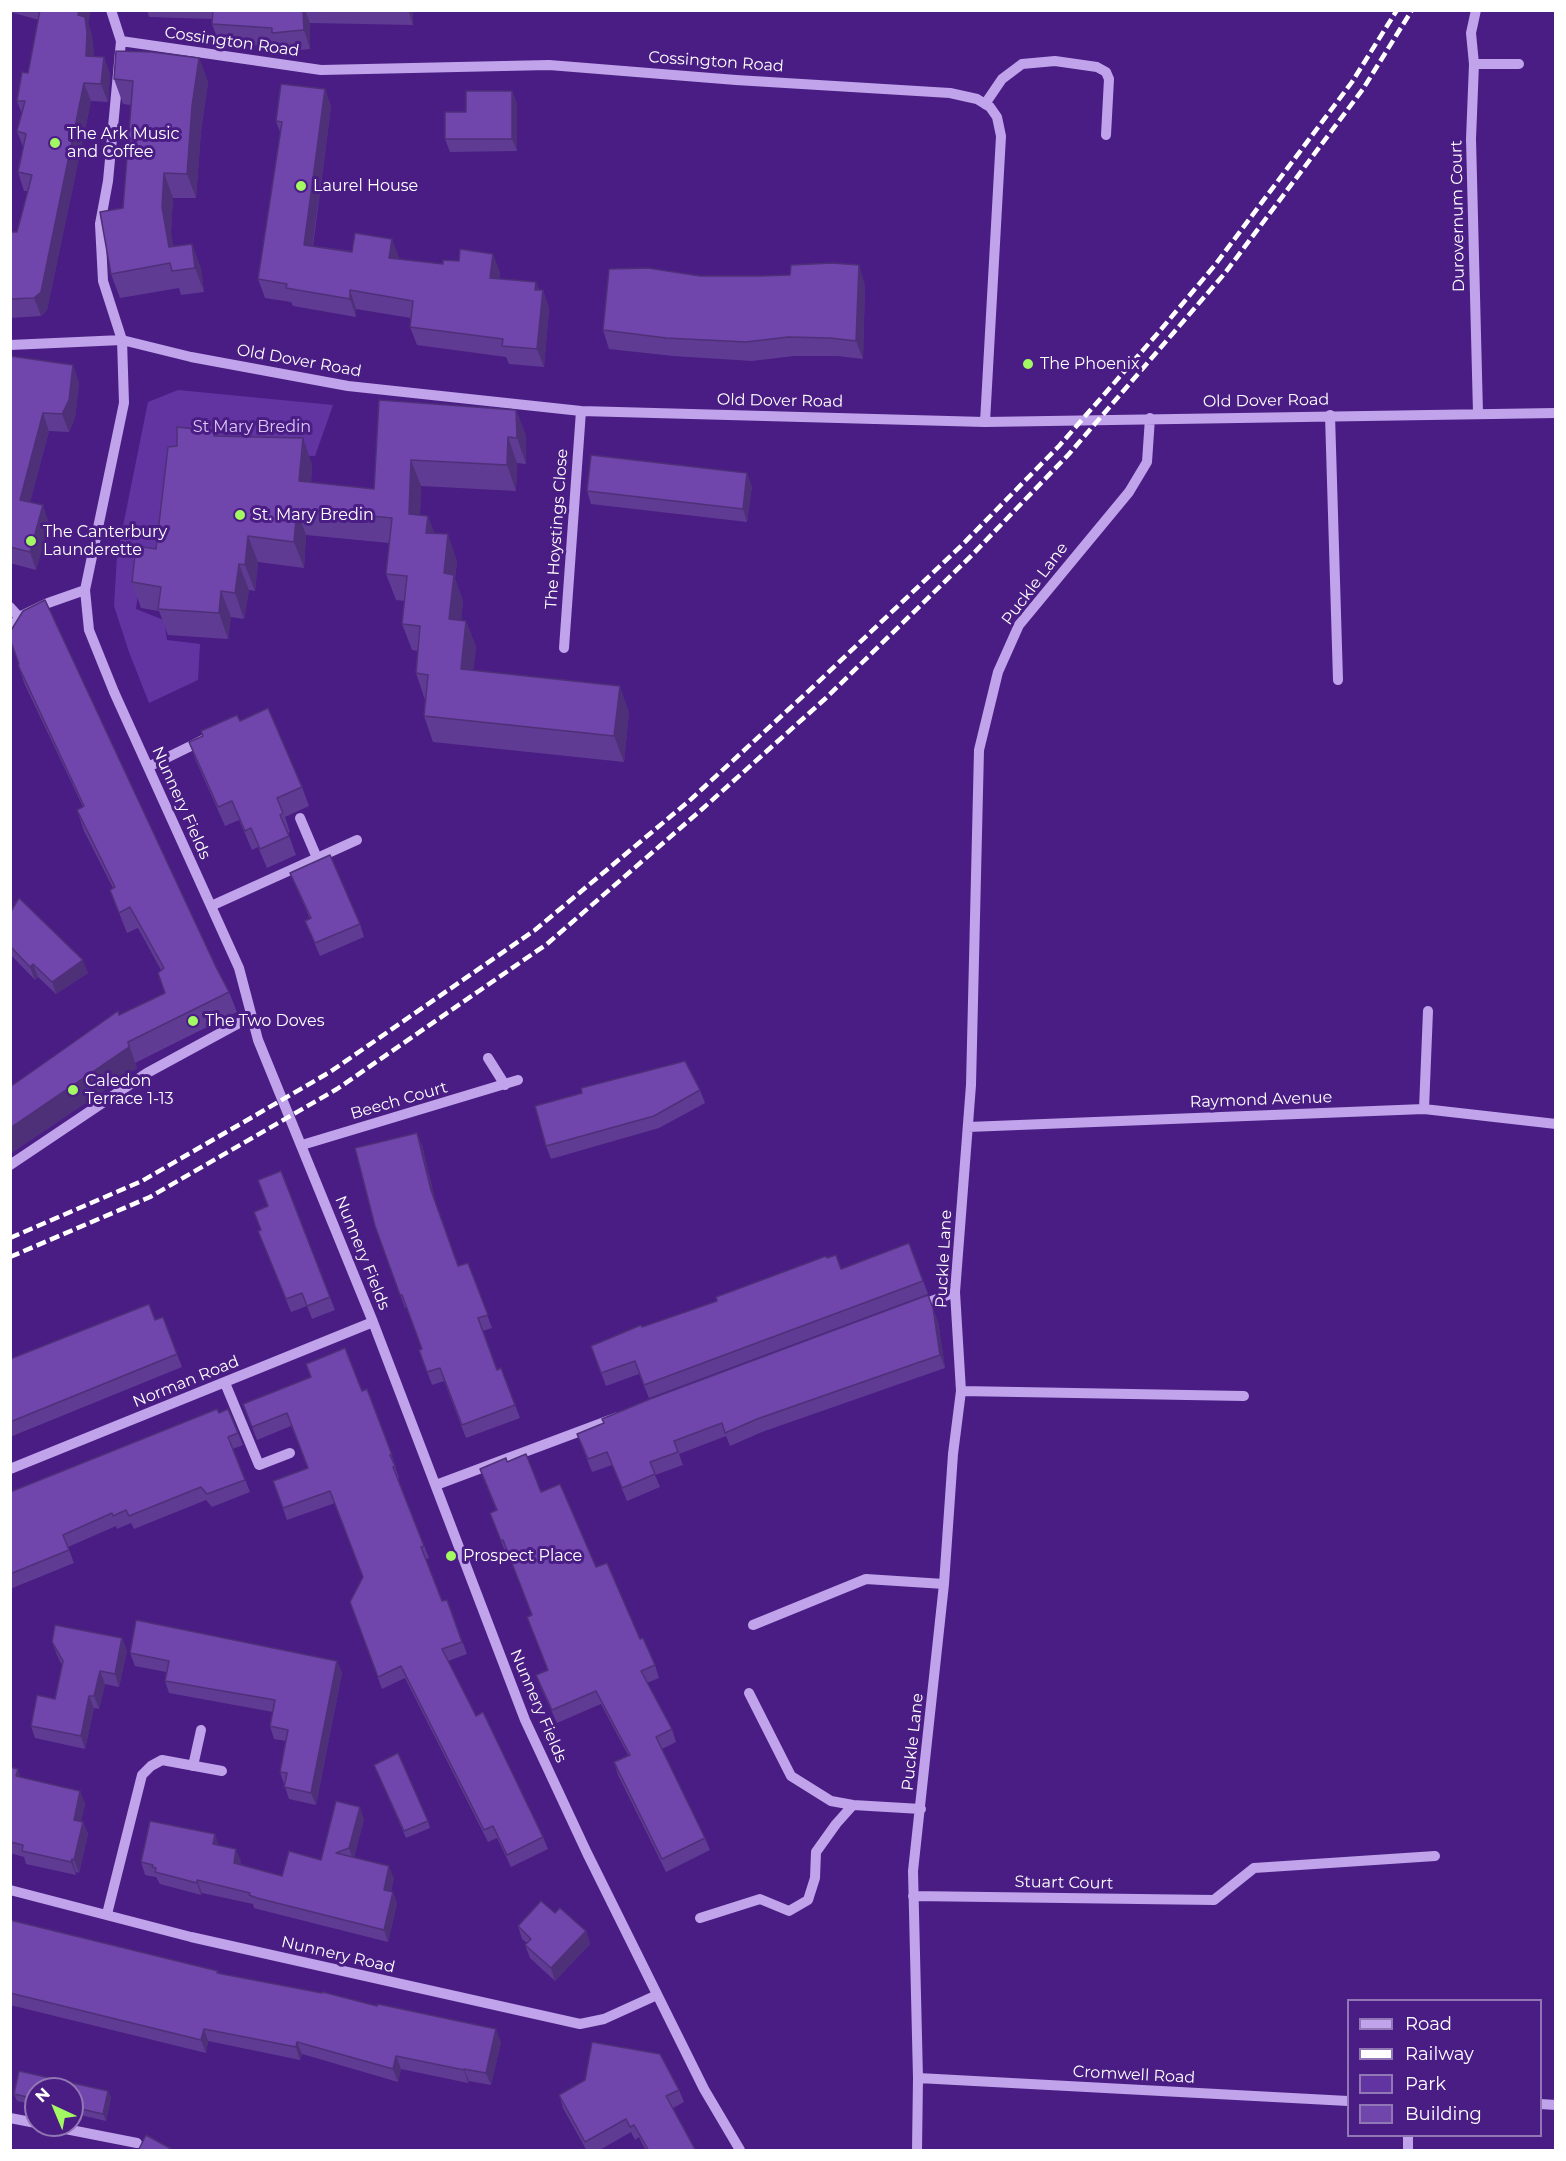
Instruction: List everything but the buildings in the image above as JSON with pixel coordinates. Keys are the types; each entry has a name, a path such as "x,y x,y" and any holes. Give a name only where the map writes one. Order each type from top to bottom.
{"street":[{"path":"111,10 121,41"},
{"name":"Durovernum Court","path":"1476,10 1471,33 1474,64 1471,139 1478,413"},
{"name":"Cossington Road","path":"121,41 321,70 549,65 950,93 971,97 984,104"},
{"name":"Nunnery Fields","path":"121,41 108,182 100,224 103,281 122,340 124,403 85,590 89,630 114,692 239,968 250,1017 258,1040 373,1322 525,1720 657,1995 704,2089 740,2151"},
{"path":"985,422 1000,136 998,117 990,107 984,104 1002,79 1022,64 1055,61 1097,68 1106,72 1109,79 1106,135"},
{"path":"1474,64 1519,64"},
{"name":"Old Dover Road","path":"10,345 122,340 190,357 348,386 581,411 985,422 1556,412"},
{"name":"The Hoystings Close","path":"564,648 581,411"},
{"path":"1330,415 1338,680"},
{"name":"Puckle Lane","path":"917,2151 918,2078 913,1871 944,1584 953,1454 962,1391 955,1292 968,1127 979,750 998,672 1019,625 1129,492 1147,462 1150,418"},
{"path":"10,631 19,617 48,603 85,590"},
{"path":"10,607 19,617"},
{"path":"148,767 212,735"},
{"path":"300,818 317,858"},
{"path":"211,906 357,840"},
{"path":"1424,1109 1428,1011"},
{"path":"10,1165 147,1074 250,1017"},
{"path":"488,1058 505,1085"},
{"name":"Beech Court","path":"302,1145 518,1080"},
{"name":"Raymond Avenue","path":"968,1127 1424,1109 1556,1124"},
{"path":"911,1309 955,1292"},
{"name":"Norman Road","path":"10,1469 373,1322"},
{"path":"225,1383 260,1465 290,1453"},
{"path":"962,1391 1244,1396"},
{"path":"436,1485 624,1415"},
{"path":"753,1625 866,1579 944,1584"},
{"path":"749,1694 791,1776 831,1801 853,1805 921,1809"},
{"path":"193,1766 201,1730"},
{"path":"107,1914 142,1775 162,1760 222,1771"},
{"path":"700,1918 760,1899 789,1911 808,1900 816,1878 816,1852 853,1805"},
{"name":"Stuart Court","path":"914,1896 1214,1900 1254,1868 1435,1856"},
{"name":"Nunnery Road","path":"10,1890 191,1937 580,2024 604,2019 657,1995"},
{"name":"Cromwell Road","path":"918,2078 1347,2101"},
{"path":"84,2133 137,2143"}],"green space":[{"name":"St Mary Bredin","path":"178,390 333,405 315,456 263,454 159,564 141,572 136,609 164,620 167,640 200,644 198,680 149,703 114,606 117,556 148,402"}],"railway":[{"path":"10,1238 142,1181 330,1072 535,930 689,801 962,545 1059,446 1215,265 1352,82 1397,10"},
{"path":"10,1257 150,1197 337,1089 547,944 700,811 826,698 972,555 1069,454 1225,273 1363,89 1412,10"}],"place":[{"name":"The Ark Music and Coffee","path":"55,143"},
{"name":"Laurel House","path":"301,186"},
{"name":"The Phoenix","path":"1028,364"},
{"name":"St. Mary Bredin","path":"240,515"},
{"name":"The Canterbury Launderette","path":"31,541"},
{"name":"The Two Doves","path":"193,1021"},
{"name":"Caledon Terrace 1-13","path":"73,1090"},
{"name":"Prospect Place","path":"451,1556"}]}
